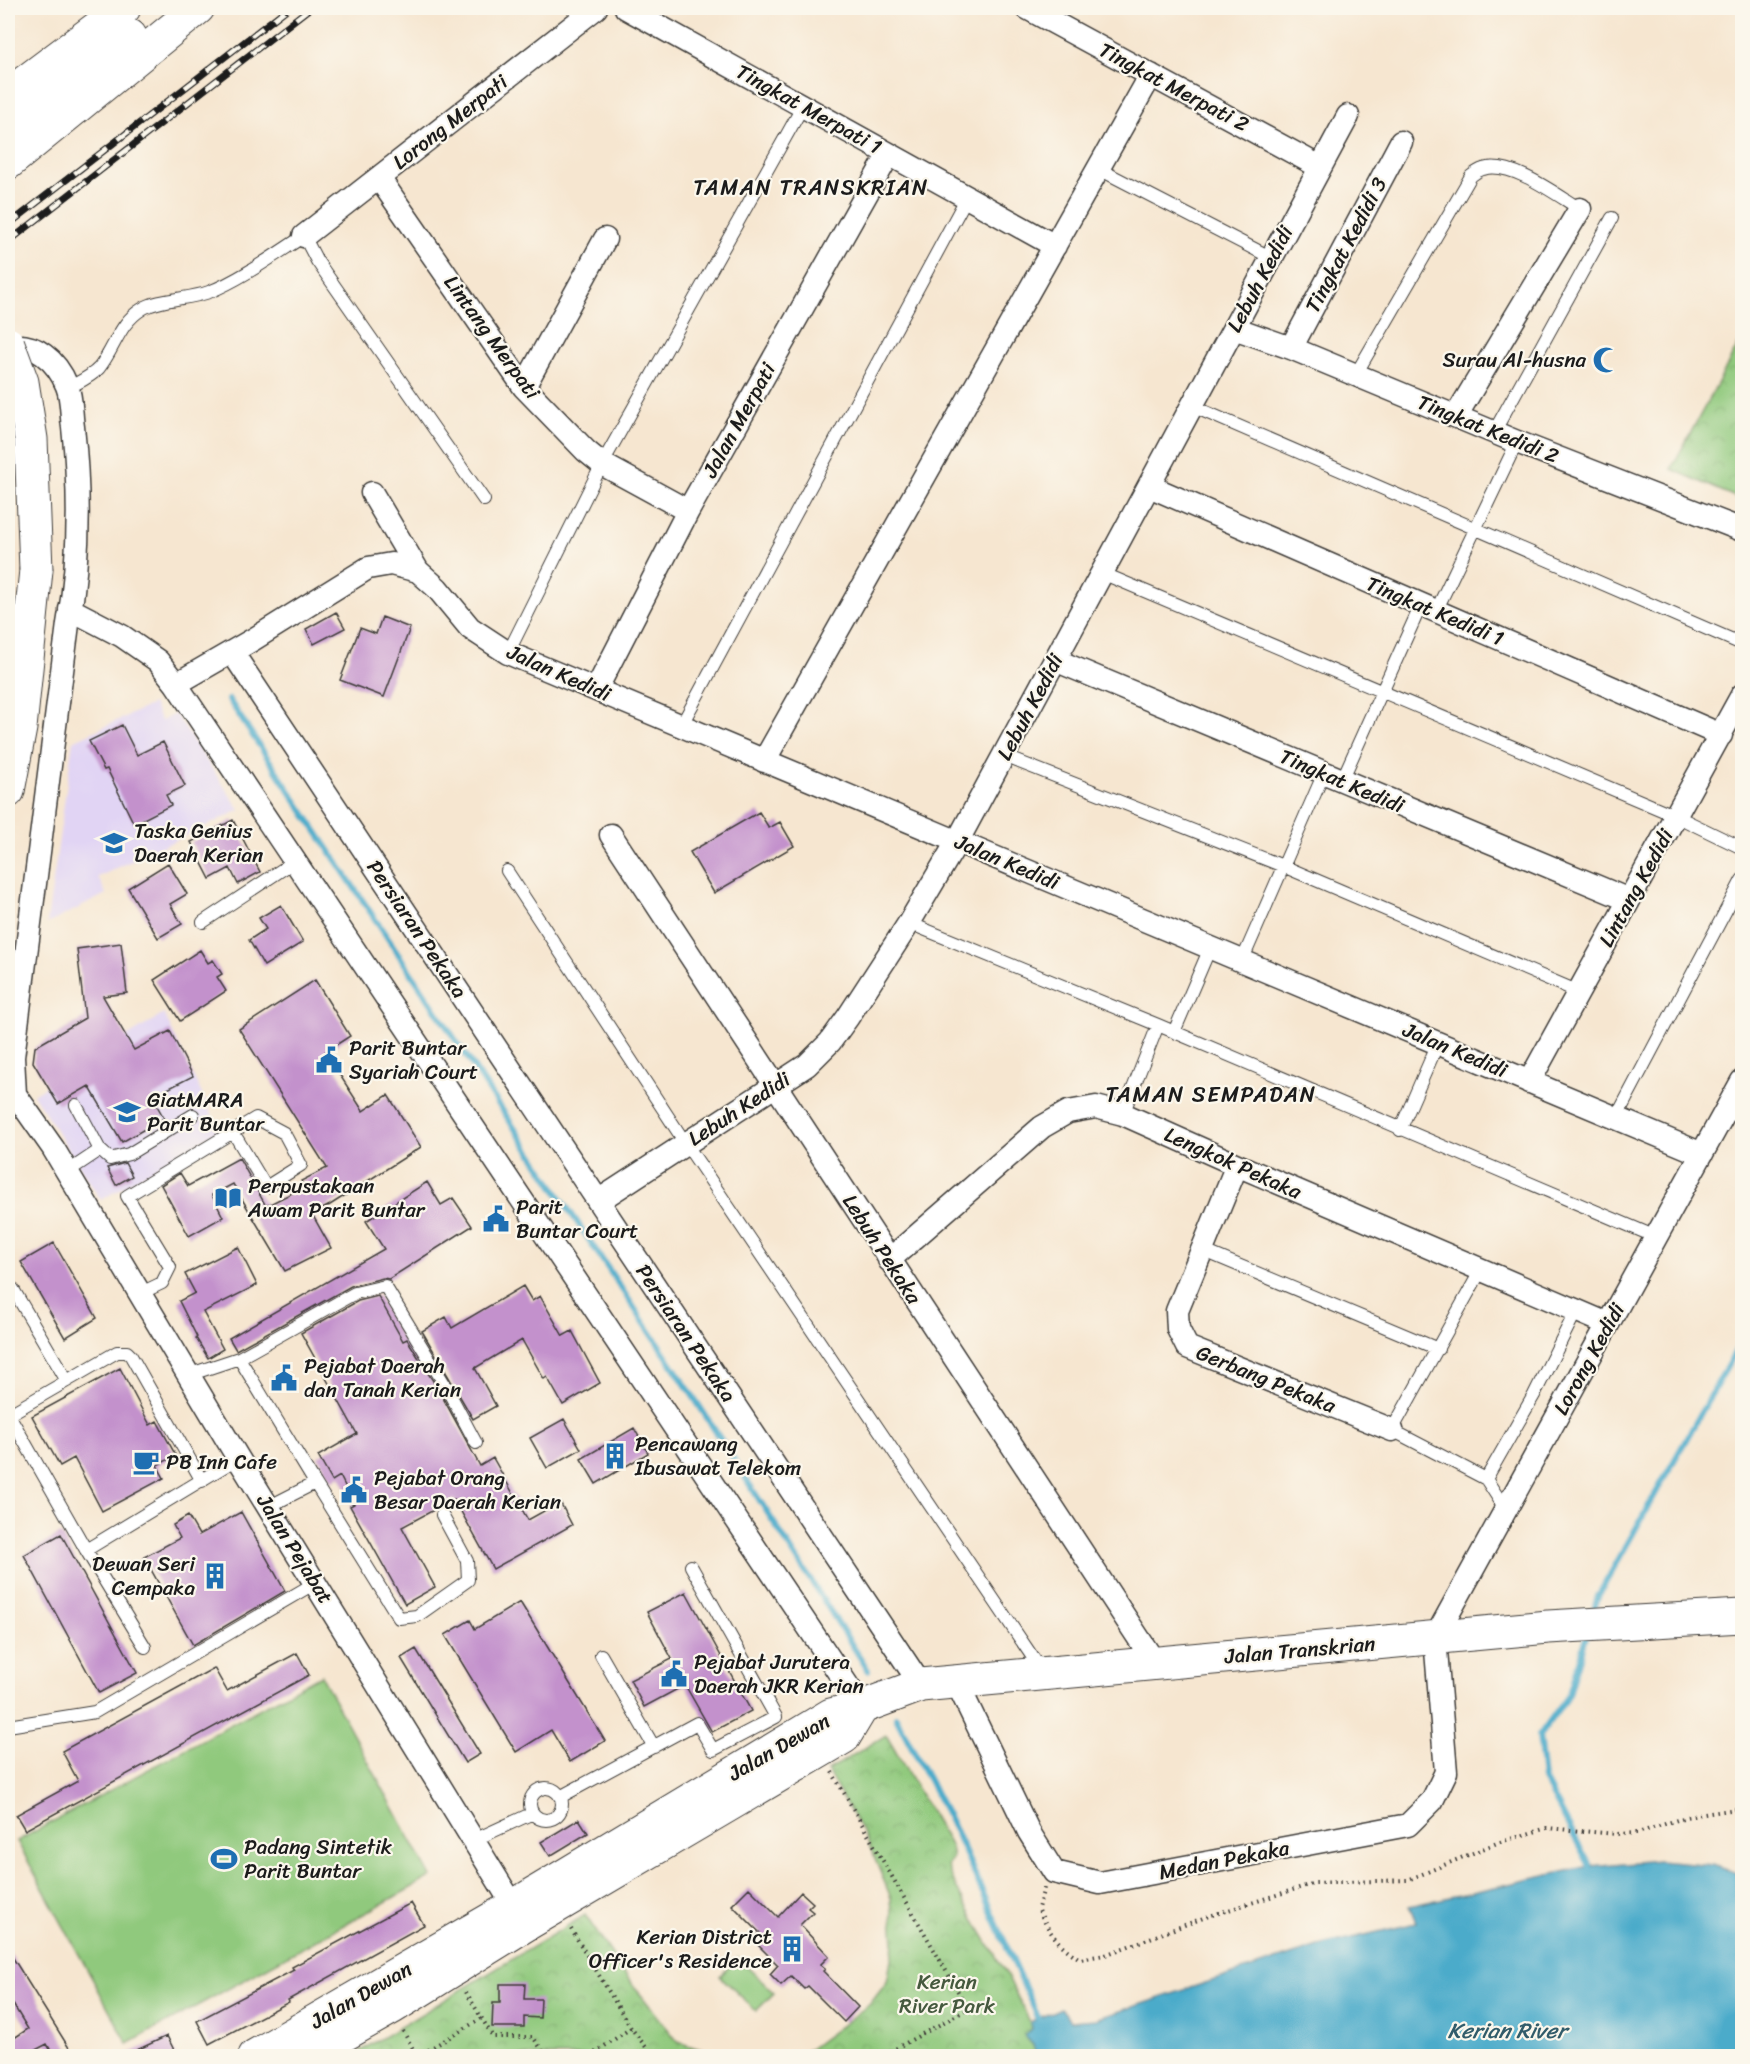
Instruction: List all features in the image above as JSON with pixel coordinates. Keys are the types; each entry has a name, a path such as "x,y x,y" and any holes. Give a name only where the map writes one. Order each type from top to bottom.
{"main road":[{"path":"12,133 124,8"},
{"path":"12,133 167,8"},
{"path":"12,133 198,8"},
{"path":"8,346 22,382 31,439 36,570 20,728 8,791"},
{"name":"Jalan Transkrian","path":"862,1707 921,1685 1548,1628 1743,1616"},
{"name":"Jalan Dewan","path":"520,1915 844,1737 862,1707"},
{"name":"Jalan Dewan","path":"306,2056 384,1997 520,1915 831,1715 862,1707"},
{"name":"Jalan Dewan","path":"255,2056 384,1997"}],"street":[{"name":"Lorong Merpati","path":"304,236 596,8"},
{"name":"Tingkat Merpati 1","path":"626,8 1055,246"},
{"name":"Tingkat Merpati 2","path":"1027,8 1320,167"},
{"path":"764,760 1151,75"},
{"name":"Lebuh Kedidi","path":"598,1201 807,1065 830,1042 909,923 957,842 1348,116"},
{"name":"Tingkat Kedidi 3","path":"1291,348 1401,142"},
{"name":"Jalan Merpati","path":"596,690 688,511 889,154"},
{"name":"Lintang Merpati","path":"379,177 524,387 586,451 602,464 688,511"},
{"path":"1456,416 1580,209"},
{"path":"524,387 605,239"},
{"name":"Tingkat Kedidi 2","path":"1234,328 1291,348 1517,442 1743,530"},
{"path":"8,346 31,347 44,355 59,369 68,388 78,474 75,584 70,609 122,636 158,661 176,684 862,1707"},
{"name":"Tingkat Kedidi 1","path":"1149,486 1720,735"},
{"name":"Jalan Kedidi","path":"372,493 418,571 437,588 470,628 508,653 1702,1154"},
{"path":"176,684 368,568 392,564 418,571"},
{"name":"Jalan Pejabat","path":"70,609 13,1057 15,1094 53,1148 238,1458 520,1915"},
{"name":"Persiaran Pekaka","path":"232,652 921,1685"},
{"name":"Tingkat Kedidi","path":"1055,660 1629,900"},
{"name":"Lintang Kedidi","path":"1529,1082 1743,694"},
{"name":"Lebuh Pekaka","path":"611,835 1155,1663"},
{"name":"Lorong Kedidi","path":"1435,1638 1743,1081"},
{"name":"Lengkok Pekaka","path":"889,1260 1042,1127 1068,1112 1096,1107 1123,1114 1237,1166 1608,1324"},
{"name":"Gerbang Pekaka","path":"1237,1166 1177,1311 1178,1329 1187,1347 1392,1430"},
{"name":"Medan Pekaka","path":"1054,1872 1100,1883 1408,1825 1432,1801 1446,1772 1435,1638"},
{"path":"956,1682 1029,1832 1054,1872"}],"lane":[{"path":"508,653 602,464 803,106"},
{"path":"1356,375 1471,176 1482,169 1495,167 1515,172 1580,209"},
{"path":"1099,169 1272,258"},
{"path":"681,726 966,197"},
{"path":"1494,432 1612,218"},
{"path":"68,388 87,378 99,367 130,317 144,307 208,292 256,267 304,236 317,261 484,500"},
{"path":"1192,406 1743,644"},
{"path":"1242,961 1283,866 1428,608 1476,529 1517,442"},
{"path":"1102,573 1676,816 1743,848"},
{"path":"1004,756 1283,866 1579,992"},
{"path":"203,922 295,861"},
{"path":"507,871 686,1144 1044,1674"},
{"path":"1616,1118 1743,880"},
{"path":"909,923 1158,1025 1400,1130 1656,1237"},
{"path":"1174,1032 1210,948"},
{"path":"1123,1114 1158,1025"},
{"path":"1400,1130 1438,1043"},
{"path":"76,1106 100,1150 110,1159 129,1154 193,1114"},
{"path":"139,1293 162,1283 170,1267 127,1196 256,1118 284,1133 301,1165 266,1186 233,1132"},
{"path":"67,1172 100,1150"},
{"path":"1202,1250 1438,1349"},
{"path":"1482,1270 1392,1430 1486,1479 1506,1510"},
{"path":"8,1285 13,1289 67,1381"},
{"path":"188,1375 239,1358 355,1293 386,1286 445,1385 476,1443"},
{"path":"1486,1479 1534,1395 1576,1311"},
{"path":"145,1647 8,1414 117,1352 127,1352 202,1480"},
{"path":"239,1358 399,1618 417,1616 468,1581 467,1562 442,1515"},
{"path":"86,1550 238,1458"},
{"path":"268,1507 315,1484"},
{"path":"560,1797 697,1723 713,1750 776,1717 691,1566"},
{"path":"8,1726 95,1712 315,1583"},
{"path":"601,1654 654,1747"},
{"path":"550,1788 560,1797 561,1806 554,1818 540,1818 533,1813 530,1802 536,1791 550,1788"},
{"path":"474,1840 533,1813"}],"path":[{"path":"820,1751 968,2009 882,2056"},
{"path":"1054,1872 1044,1887 1038,1908 1047,1928 1063,1948 1080,1959 1105,1954 1206,1917 1315,1883 1408,1880 1497,1843 1537,1830 1546,1828 1616,1834 1638,1833 1686,1817 1743,1808"},
{"path":"566,1920 631,2028 653,2056"},
{"path":"465,1991 493,2037 533,2037 546,2056"},
{"path":"418,2056 482,2018"},
{"path":"590,2056 631,2028"}],"shaded area":[{"name":"Taska Genius Daerah Kerian","path":"153,704 161,721 175,714 240,810 98,877 106,894 47,924 73,741"},
{"name":"GiatMARA Parit Buntar","path":"164,1014 219,1130 101,1200 33,1094"}],"green space":[{"path":"1742,338 1742,500 1671,469"},
{"name":"Padang Sintetik Parit Buntar","path":"321,1675 431,1877 128,2044 17,1841"},
{"name":"Kerian River Park","path":"886,1735 951,1847 953,1858 947,1866 961,1897 1007,1975 1030,2022 1031,2029 1024,2035 1033,2045 1037,2056 800,2056 870,2004 887,1982 894,1944 891,1898 867,1840 827,1771"},
{"path":"585,1915 630,1981 678,2042 721,2056 352,2056"},
{"path":"738,1958 774,1993 756,2011 720,1976"}],"water":[{"name":"Kerian River","path":"1659,1860 1713,1865 1742,1875 1742,2056 1037,2056 1033,2045 1024,2035 1031,2029 1030,2022 1061,2008 1071,2021 1096,2019 1318,1946 1416,1923 1409,1906 1590,1866"}],"building":[{"path":"336,612 345,628 314,644 306,629"},
{"path":"382,617 410,628 384,697 340,680 360,628 376,634"},
{"path":"122,725 137,755 163,742 185,786 166,795 171,805 134,824 107,769 104,770 89,741"},
{"path":"759,812 769,828 780,822 794,846 714,893 690,852"},
{"path":"233,820 260,872 238,884 230,868 210,879 191,842"},
{"path":"168,863 187,894 170,904 182,924 158,938 128,888"},
{"path":"281,905 303,942 264,966 249,940 266,929 259,918"},
{"path":"121,943 127,993 103,996 134,1050 170,1031 193,1076 152,1097 164,1118 122,1142 89,1086 58,1104 33,1062 35,1047 85,1018 77,949"},
{"path":"200,950 208,963 213,960 222,974 217,977 226,991 180,1021 154,980"},
{"path":"315,980 350,1036 325,1052 363,1111 388,1095 421,1147 312,1214 331,1248 285,1271 233,1184 212,1195 223,1217 189,1236 161,1185 180,1173 188,1186 239,1158 266,1206 304,1187 301,1181 327,1168 239,1029"},
{"path":"125,1163 132,1176 116,1185 107,1168"},
{"path":"427,1182 441,1205 453,1198 472,1226 389,1279 383,1278 351,1286 236,1350 229,1338 384,1249 366,1221"},
{"path":"54,1243 97,1318 65,1338 21,1262"},
{"path":"238,1247 257,1285 203,1312 223,1349 208,1358 179,1301 195,1293 185,1274"},
{"path":"523,1286 532,1301 540,1296 563,1336 572,1331 600,1383 563,1405 547,1377 544,1379 522,1340 475,1368 496,1406 473,1419 422,1331 446,1317 452,1328"},
{"path":"378,1296 403,1341 407,1339 438,1389 480,1466 493,1458 528,1520 560,1502 572,1525 493,1569 454,1499 402,1527 435,1587 405,1604 350,1506 354,1504 340,1476 332,1481 318,1456 357,1434 301,1333 358,1301"},
{"path":"120,1368 150,1425 157,1421 176,1456 157,1465 164,1478 102,1511 74,1458 60,1466 32,1416"},
{"path":"564,1419 581,1449 547,1468 530,1438"},
{"name":"Pencawang Ibusawat Telekom","path":"634,1428 648,1453 596,1484 581,1459"},
{"name":"Dewan Seri Cempaka","path":"241,1512 285,1591 193,1645 144,1557 180,1538 173,1525 188,1516 199,1535"},
{"path":"61,1534 137,1673 99,1693 24,1555"},
{"path":"686,1592 751,1711 712,1732 685,1685 644,1707 630,1680 672,1659 647,1612"},
{"path":"520,1602 605,1741 570,1762 551,1730 516,1752 445,1635 470,1620 475,1629"},
{"path":"416,1649 480,1754 465,1763 401,1658"},
{"path":"297,1653 309,1675 25,1830 16,1815 78,1781 62,1751 214,1668 227,1691"},
{"path":"579,1819 588,1833 550,1856 541,1842"},
{"name":"Kerian District Officer's Residence","path":"749,1888 778,1917 801,1892 813,1903 808,1908 813,1912 800,1925 829,1956 820,1965 825,1969 823,1971 858,2007 844,2022 808,1986 804,1989 791,1976 781,1985 770,1974 778,1965 753,1940 760,1933 732,1905"},
{"path":"411,1903 424,1925 288,2000 289,2002 209,2044 197,2021 294,1970 292,1967"},
{"path":"8,1950 74,2056 54,2056 47,2044 24,2056 8,2056 8,2042 28,2029 8,1996"},
{"path":"500,1984 525,1984 524,1999 541,1999 540,2018 524,2017 524,2027 492,2027 493,2003 500,2003"},
{"path":"167,2036 177,2056 124,2056"}],"waterway":[{"path":"229,700 693,1396 868,1670"},
{"path":"1593,1613 1598,1596 1742,1340"},
{"path":"1587,1634 1569,1694 1539,1736 1544,1779 1590,1866 1588,1873"},
{"path":"896,1717 955,1830 1042,2026"}],"railway":[{"path":"8,225 288,8"},
{"path":"8,242 310,8"}],"place":[{"name":"Surau Al-husna","path":"1606,360"},
{"name":"Taska Genius Daerah Kerian","path":"114,843"},
{"name":"Parit Buntar Syariah Court","path":"329,1060"},
{"name":"GiatMARA Parit Buntar","path":"127,1112"},
{"name":"Perpustakaan Awam Parit Buntar","path":"228,1198"},
{"name":"Parit Buntar Court","path":"496,1219"},
{"name":"Pejabat Daerah dan Tanah Kerian","path":"284,1378"},
{"name":"Pencawang Ibusawat Telekom","path":"615,1456"},
{"name":"PB Inn Cafe","path":"146,1462"},
{"name":"Pejabat Orang Besar Daerah Kerian","path":"354,1490"},
{"name":"Dewan Seri Cempaka","path":"215,1576"},
{"name":"Pejabat Jurutera Daerah JKR Kerian","path":"674,1674"},
{"name":"Padang Sintetik Parit Buntar","path":"224,1859"},
{"name":"Kerian District Officer's Residence","path":"792,1949"}],"district":[{"name":"TAMAN TRANSKRIAN","path":"811,187"},
{"name":"TAMAN SEMPADAN","path":"1211,1094"}]}
